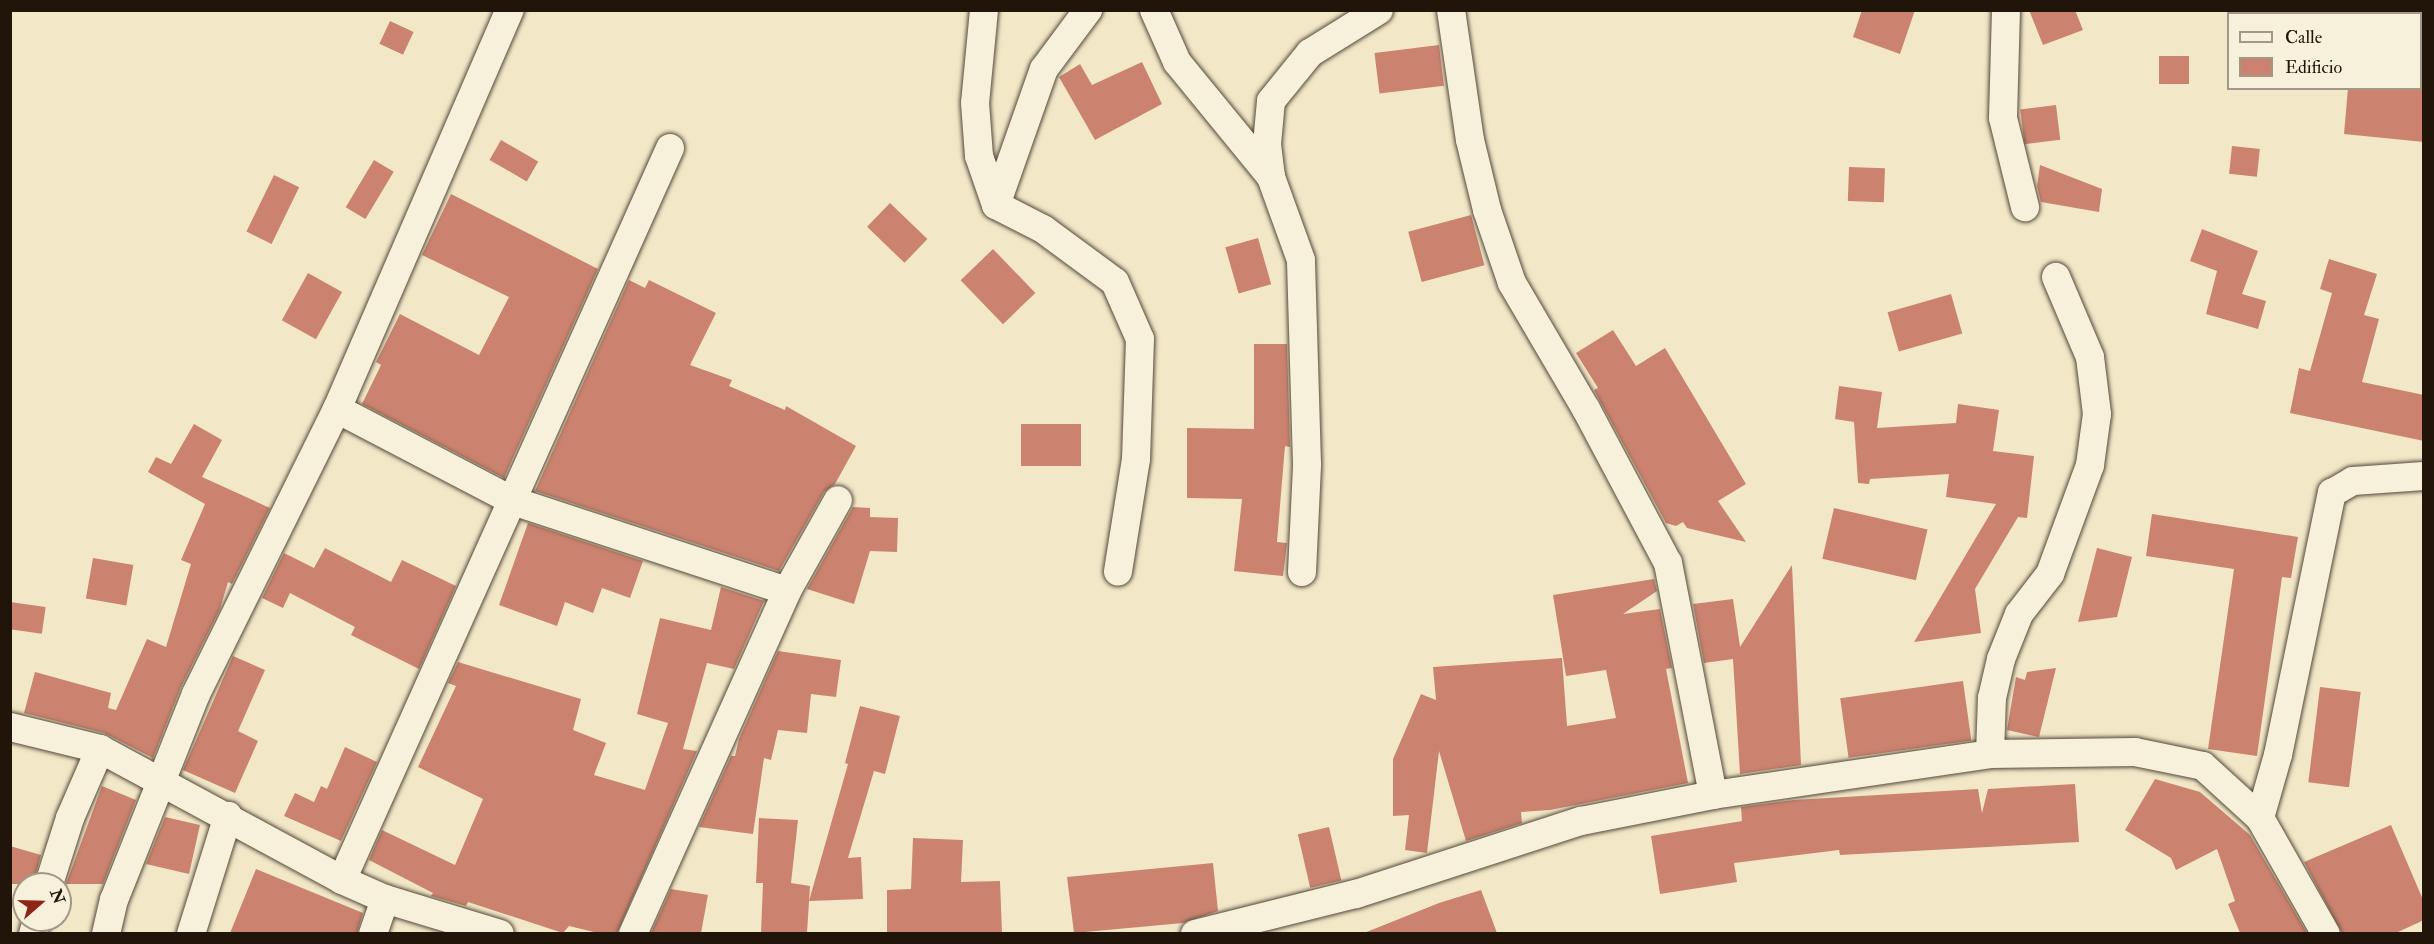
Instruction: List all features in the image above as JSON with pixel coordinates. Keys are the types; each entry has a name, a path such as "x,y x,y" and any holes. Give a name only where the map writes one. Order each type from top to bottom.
{"street":[{"path":"106,933 114,900 196,694 337,409 510,10"},
{"path":"984,10 976,114 979,156 996,205 1043,230 1114,282 1140,339 1136,459 1118,572"},
{"path":"996,205 1044,69 1088,10"},
{"path":"1154,10 1177,62 1271,177"},
{"path":"1302,572 1307,464 1301,260 1271,177 1268,144 1271,101 1310,53 1379,10"},
{"path":"1451,10 1470,140 1487,210 1512,283 1586,409 1668,563 1713,795"},
{"path":"2006,10 2003,118 2025,207"},
{"path":"342,880 670,148"},
{"path":"1990,754 1992,698 2001,659 2019,614 2050,574 2090,465 2097,414 2090,357 2056,277"},
{"path":"337,409 513,501 787,591"},
{"path":"2260,818 2277,755 2332,493 2353,481 2424,476"},
{"path":"633,933 787,591 838,500"},
{"path":"10,727 99,749 228,816 342,880 385,899 500,933"},
{"path":"53,872 70,818 99,749"},
{"path":"1195,933 1356,894 1581,821 1713,795 1990,754 2135,752 2203,766 2260,818 2326,933"},
{"path":"191,933 228,816"},
{"path":"373,933 385,899"}],"building":[{"path":"1862,10 1915,10 1900,54 1853,37"},
{"path":"2029,10 2075,10 2083,30 2043,45"},
{"path":"390,21 414,32 403,55 379,44"},
{"path":"1439,45 1444,86 1379,94 1374,53"},
{"path":"2159,56 2189,56 2189,84 2159,84"},
{"path":"1142,62 1162,104 1095,140 1059,77 1080,64 1092,85"},
{"path":"2424,88 2424,142 2344,134 2348,90 2422,90"},
{"path":"2056,105 2060,140 2025,144 2020,109"},
{"path":"501,140 538,162 527,181 490,160"},
{"path":"2232,146 2260,149 2257,177 2229,174"},
{"path":"374,160 394,172 365,219 346,207"},
{"path":"2040,165 2102,189 2099,212 2041,202 2037,186"},
{"path":"1849,167 1885,168 1884,202 1848,201"},
{"path":"274,175 299,187 272,244 246,232"},
{"path":"451,194 598,269 504,478 362,404 381,365 376,362 400,314 479,355 509,297 422,255"},
{"path":"890,203 927,239 904,263 867,227"},
{"path":"1471,215 1484,265 1422,282 1408,232"},
{"path":"2202,229 2258,251 2242,294 2266,301 2258,329 2206,314 2217,271 2190,261"},
{"path":"1258,238 1271,284 1239,294 1225,247"},
{"path":"993,249 1035,293 1003,324 961,280"},
{"path":"2329,259 2377,274 2364,315 2379,319 2362,382 2424,395 2424,441 2290,413 2299,368 2310,371 2332,293 2320,289"},
{"path":"308,273 342,292 316,339 282,320"},
{"path":"629,280 645,288 649,280 716,313 690,365 732,380 729,386 785,410 786,406 856,446 835,484 824,492 779,571 535,491"},
{"path":"1951,294 1962,333 1899,352 1888,312"},
{"path":"1613,330 1636,366 1665,348 1746,484 1718,501 1746,542 1687,528 1683,522 1676,526 1666,523 1594,390 1598,388 1576,353"},
{"path":"1254,344 1287,344 1290,447 1285,446 1277,542 1287,543 1283,576 1234,571 1242,499 1187,498 1187,428 1254,429"},
{"path":"1839,386 1882,392 1877,428 1956,423 1958,404 1999,410 1993,451 2034,456 2027,518 2018,517 1975,589 1981,633 1914,642 1996,504 1946,497 1949,474 1870,479 1869,484 1858,483 1854,422 1835,419"},
{"path":"194,424 222,440 202,477 270,508 232,584 228,582 220,609 181,687 153,758 104,733 24,713 35,672 111,693 108,708 116,710 147,639 166,647 191,564 181,560 205,504 148,472 156,457 171,464"},
{"path":"1021,424 1081,424 1081,466 1021,466"},
{"path":"853,507 870,508 870,517 898,518 897,552 870,551 854,604 807,589"},
{"path":"1834,508 1928,530 1916,580 1822,559"},
{"path":"2152,514 2298,537 2291,578 2282,577 2257,756 2208,749 2234,569 2146,556"},
{"path":"528,523 643,561 630,598 602,588 593,613 565,602 557,626 499,605"},
{"path":"325,548 391,582 402,560 456,586 419,669 351,635 355,627 290,593 283,608 262,598 284,553 314,568"},
{"path":"2097,548 2132,557 2117,617 2078,622"},
{"path":"93,558 133,565 126,605 86,598"},
{"path":"1792,565 1801,765 1740,774 1733,659 1704,663 1693,604 1733,599 1740,647"},
{"path":"1654,579 1657,591 1623,614 1660,609 1672,668 1666,669 1688,783 1550,810 1521,812 1522,823 1466,841 1439,751 1427,853 1405,850 1409,815 1393,816 1393,759 1421,694 1436,700 1433,667 1562,658 1567,726 1616,718 1606,670 1566,676 1553,595"},
{"path":"721,587 764,601 734,669 707,663 683,749 697,751 617,933 598,933 569,926 563,933 468,902 466,906 431,896 433,893 369,860 382,830 455,865 483,799 418,767 456,686 448,683 458,662 581,699 573,730 606,743 594,775 645,790 668,723 637,714 660,618 711,630"},
{"path":"10,602 46,607 42,634 10,629"},
{"path":"778,651 841,660 836,697 811,694 807,733 778,730 771,760 764,758 753,834 699,827 731,756 735,756 739,739"},
{"path":"233,656 265,670 238,731 258,741 235,793 183,770"},
{"path":"2056,668 2039,737 2007,730 2016,677 2025,680 2027,672"},
{"path":"1963,681 1971,740 1849,758 1840,698"},
{"path":"2320,687 2361,692 2349,787 2308,782"},
{"path":"860,706 900,716 885,774 874,771 848,858 861,857 863,899 809,901 848,764 845,763"},
{"path":"345,747 377,762 341,841 284,816 295,793 314,802 321,786 327,789"},
{"path":"2155,779 2200,792 2250,835 2307,933 2240,933 2228,904 2235,901 2217,849 2176,870 2171,858 2125,830"},
{"path":"2075,784 2079,842 1840,855 1839,850 1734,863 1737,882 1660,894 1651,836 1742,821 1741,807 1794,800 1978,789 1982,813 1988,789"},
{"path":"102,786 136,800 103,884 72,884 70,872"},
{"path":"165,817 200,825 189,874 146,864"},
{"path":"759,818 798,820 791,883 810,886 807,933 761,933 763,883 756,883"},
{"path":"2391,825 2424,902 2424,920 2396,933 2342,933 2304,862"},
{"path":"1329,827 1341,881 1310,888 1298,834"},
{"path":"913,838 963,840 961,882 1000,881 1002,933 887,933 887,890 911,889"},
{"path":"10,846 41,855 36,872 12,872 12,884 10,884"},
{"path":"1213,863 1218,911 1183,923 1074,933 1067,877"},
{"path":"256,869 363,913 357,933 230,933"},
{"path":"671,889 708,895 701,933 651,933"},
{"path":"1481,890 1497,933 1364,933 1439,903"}]}
